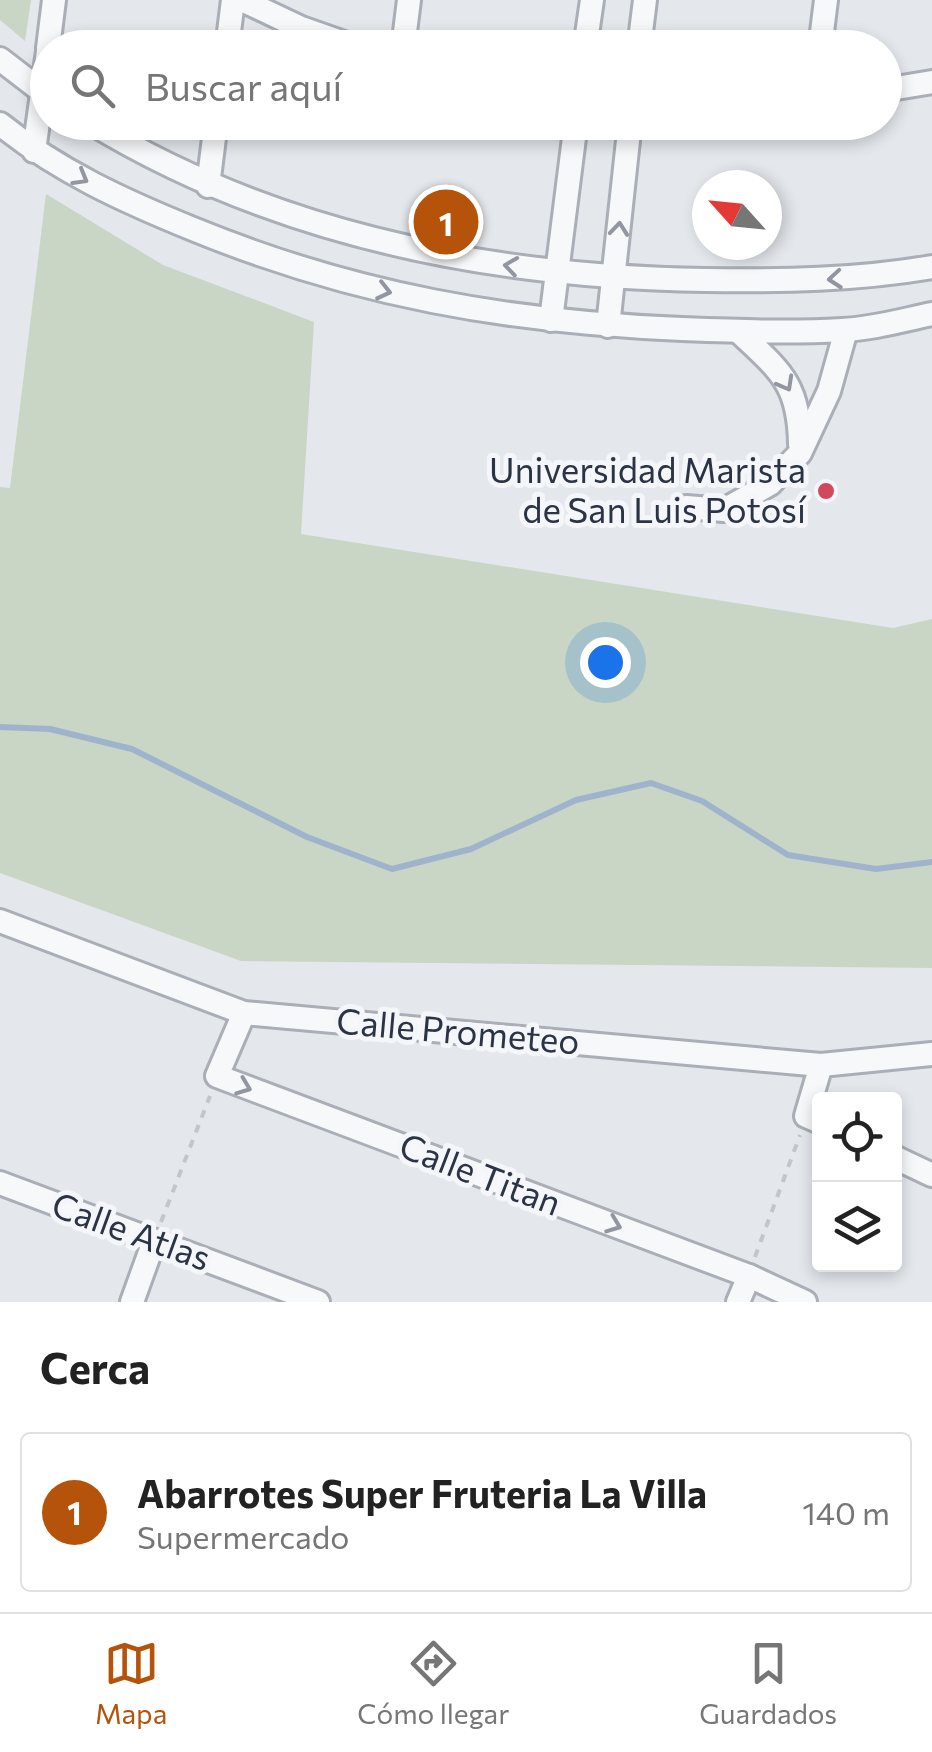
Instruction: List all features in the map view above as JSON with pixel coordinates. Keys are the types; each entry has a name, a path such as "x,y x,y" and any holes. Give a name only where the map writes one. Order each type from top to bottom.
{"street":[{"path":"50,30 54,0"},
{"path":"229,30 233,0"},
{"path":"242,0 307,30"},
{"path":"405,30 409,0"},
{"path":"588,30 592,0"},
{"path":"641,30 645,0"},
{"path":"822,30 826,0"},
{"path":"0,59 30,83"},
{"path":"902,87 932,82"},
{"path":"1,127 34,151 121,200 251,253 346,283 460,308 608,326 738,331 846,330 932,314"},
{"path":"34,151 36,140"},
{"path":"119,140 208,186 361,238 446,257 613,279 808,282 932,267"},
{"path":"208,186 214,140"},
{"path":"551,320 574,140"},
{"path":"608,326 628,140"},
{"path":"686,507 724,510 770,484 800,453 829,391 846,330"},
{"path":"738,331 782,374 799,410 800,453"},
{"name":"Calle Prometeo","path":"0,921 244,1013 821,1065 932,1054"},
{"path":"217,1076 244,1013"},
{"path":"817,1092 821,1065"},
{"name":"Calle Titan","path":"217,1076 749,1276 805,1302"},
{"path":"902,1161 932,1175"},
{"name":"Calle Atlas","path":"0,1183 318,1302"},
{"path":"132,1302 154,1241"},
{"path":"738,1302 749,1276"}],"path":[{"path":"154,1241 217,1076"},
{"path":"749,1276 812,1121"}],"green space":[{"path":"0,0 31,0 25,41 0,20"},
{"path":"46,194 163,265 314,322 301,534 893,628 932,619 932,968 241,961 0,873 0,487 10,488"}],"waterway":[{"path":"0,727 50,729 132,749 307,837 392,869 471,849 576,800 651,783 702,801 788,855 876,869 932,862"}],"place":[{"name":"Abarrotes Super Fruteria La Villa","path":"446,222"},
{"name":"Universidad Marista de San Luis Potosí","path":"826,491"}]}
